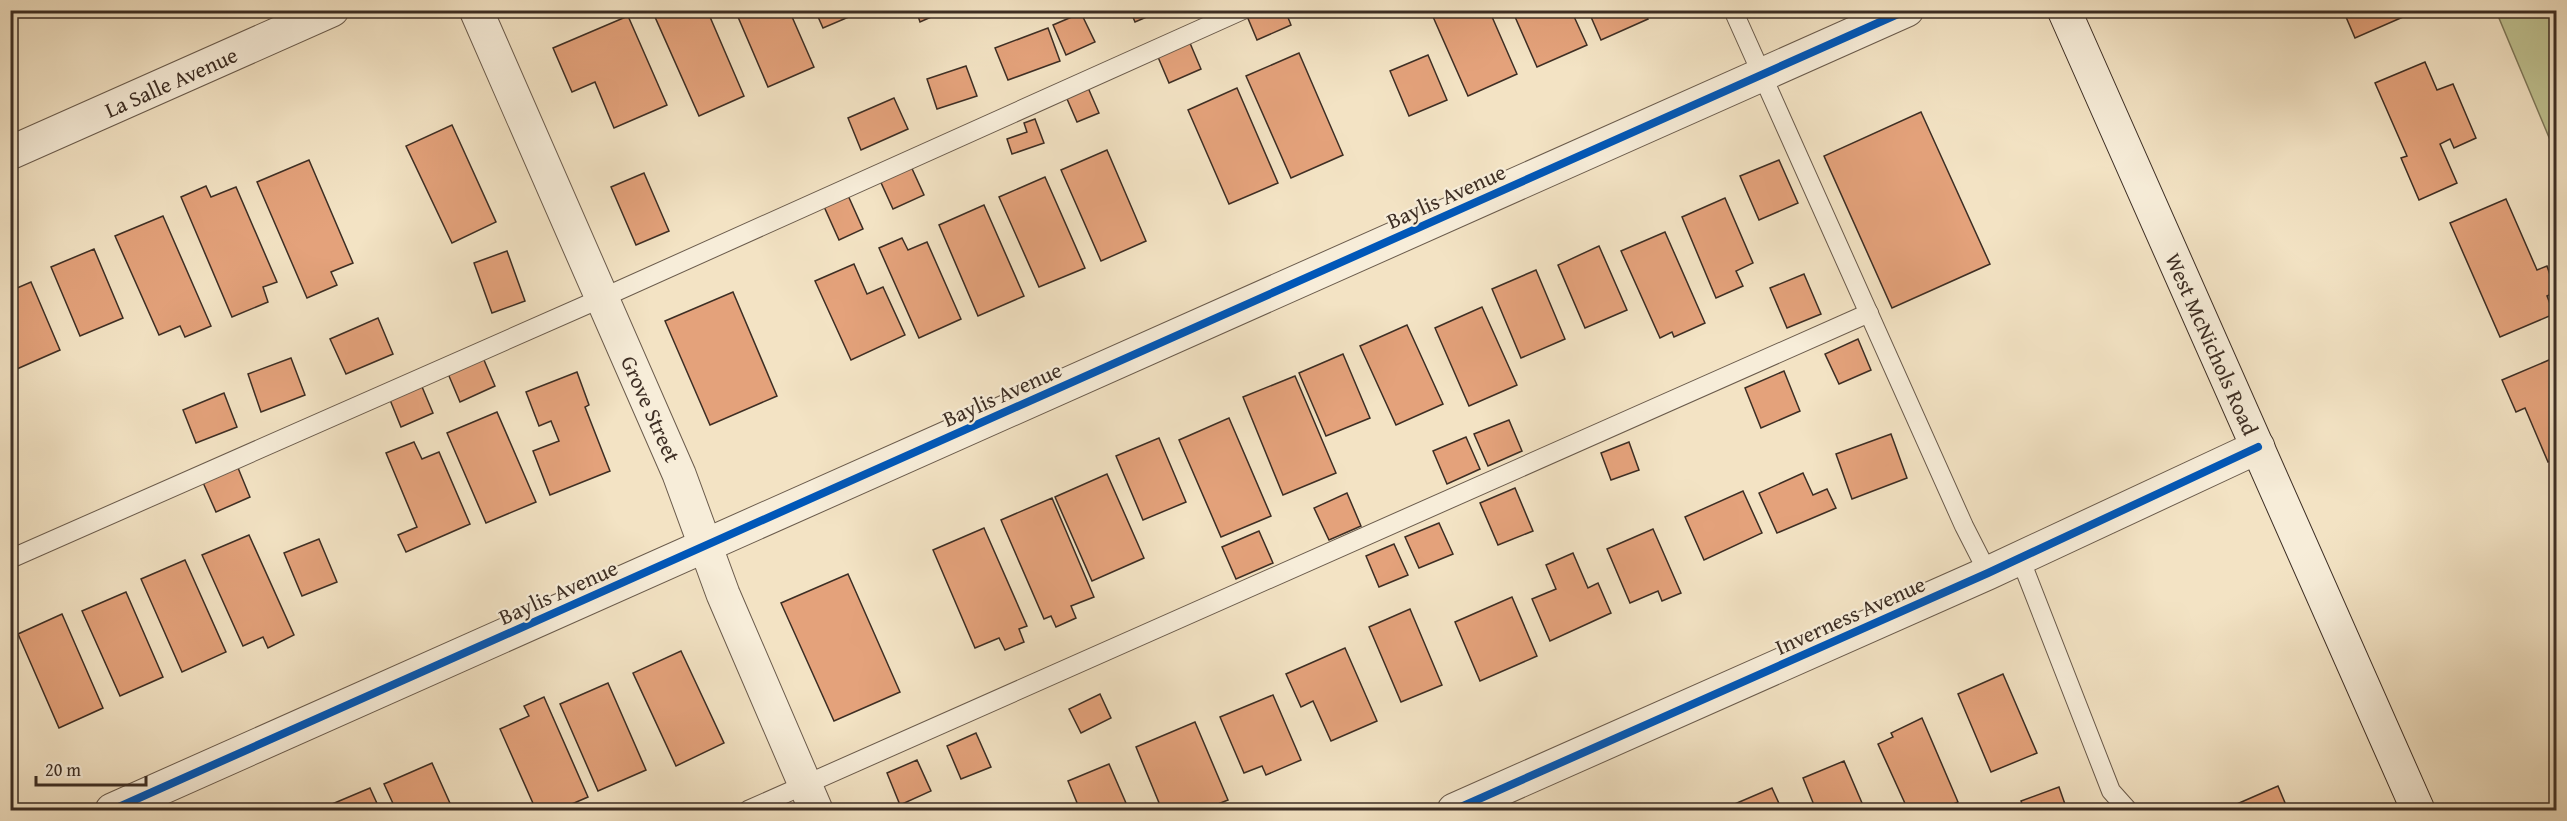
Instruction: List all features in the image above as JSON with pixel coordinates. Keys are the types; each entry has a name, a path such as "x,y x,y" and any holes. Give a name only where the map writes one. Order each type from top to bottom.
{"street":[{"name":"La Salle Avenue","path":"10,153 332,10"},
{"name":"Grove Street","path":"476,10 682,482 705,546 810,797"},
{"name":"Baylis Avenue","path":"112,810 1907,10"},
{"name":"West McNichols Road","path":"2064,10 2418,810"},
{"name":"Inverness Avenue","path":"1454,810 1988,573 2258,447"}],"lane":[{"path":"10,559 602,298 1243,10"},
{"path":"1733,10 1964,526 1988,573"},
{"path":"748,810 810,797 1869,313"},
{"path":"2020,558 2111,791 2128,810"}],"green space":[{"path":"2496,11 2556,11 2556,154"}],"building":[{"path":"670,10 707,10 744,96 699,116 655,17"},
{"path":"735,10 789,10 814,67 768,87"},
{"path":"815,10 865,10 823,28"},
{"path":"916,10 939,10 940,13 920,22"},
{"path":"1130,10 1163,10 1135,22"},
{"path":"1259,10 1285,10 1291,25 1257,40 1247,16"},
{"path":"1430,10 1489,10 1517,74 1468,96"},
{"path":"1512,10 1571,10 1587,45 1537,67"},
{"path":"1588,10 1644,10 1648,19 1601,40"},
{"path":"2343,10 2419,10 2355,38"},
{"path":"1081,13 1095,42 1066,55 1053,25"},
{"path":"628,16 667,105 614,128 595,82 572,92 553,48"},
{"path":"1048,28 1060,61 1008,80 995,48"},
{"path":"1187,36 1201,69 1169,83 1155,50"},
{"path":"1299,53 1343,155 1291,178 1246,76"},
{"path":"1428,55 1447,100 1409,116 1390,71"},
{"path":"2425,62 2437,90 2453,84 2476,138 2454,148 2450,139 2440,144 2457,183 2419,200 2401,158 2407,156 2375,83"},
{"path":"966,66 977,96 937,109 927,79"},
{"path":"1086,83 1099,113 1077,122 1064,92"},
{"path":"1237,88 1278,183 1229,204 1188,110"},
{"path":"894,98 908,129 861,150 848,118"},
{"path":"1921,112 1990,264 1892,308 1824,156"},
{"path":"1035,119 1044,143 1012,154 1007,139 1027,132 1024,123"},
{"path":"452,125 496,222 452,243 406,146"},
{"path":"1107,150 1146,241 1101,261 1061,170"},
{"path":"309,160 353,263 331,272 337,285 307,298 257,182"},
{"path":"1779,160 1798,203 1759,220 1740,176"},
{"path":"909,162 924,195 893,209 878,176"},
{"path":"644,173 669,231 636,245 611,187"},
{"path":"1045,177 1085,268 1039,287 999,197"},
{"path":"206,186 211,197 236,187 277,282 263,287 268,302 232,317 181,197"},
{"path":"846,191 863,229 839,240 822,202"},
{"path":"1725,198 1753,263 1736,271 1743,286 1716,298 1682,217"},
{"path":"2506,199 2537,270 2547,266 2556,292 2547,296 2554,314 2500,337 2450,223"},
{"path":"984,205 1024,296 978,316 939,225"},
{"path":"163,216 211,326 185,337 180,326 159,335 115,236"},
{"path":"1665,232 1705,323 1674,337 1672,332 1660,338 1621,251"},
{"path":"902,238 908,250 927,242 961,319 919,338 879,248"},
{"path":"1599,246 1627,310 1585,328 1558,265"},
{"path":"94,249 123,318 80,336 51,267"},
{"path":"507,251 525,301 492,313 474,263"},
{"path":"854,264 867,294 883,287 905,335 851,360 815,281"},
{"path":"1536,270 1565,339 1521,358 1492,289"},
{"path":"1804,274 1821,314 1787,328 1770,288"},
{"path":"31,282 60,350 10,372 10,291"},
{"path":"733,292 777,396 710,425 665,321"},
{"path":"1482,307 1517,385 1469,406 1435,328"},
{"path":"378,318 393,354 346,374 330,339"},
{"path":"1407,325 1443,404 1396,425 1360,346"},
{"path":"1858,339 1871,370 1839,384 1825,354"},
{"path":"481,353 495,386 460,402 446,369"},
{"path":"1343,354 1370,418 1326,436 1299,373"},
{"path":"2556,357 2556,458 2548,462 2525,408 2516,412 2502,380"},
{"path":"291,358 305,395 261,412 248,374"},
{"path":"1784,371 1800,411 1761,428 1745,388"},
{"path":"577,372 589,405 585,407 610,471 550,495 533,451 559,441 551,421 539,426 526,392"},
{"path":"1295,376 1336,473 1283,495 1243,397"},
{"path":"420,382 433,413 401,427 388,395"},
{"path":"224,393 237,427 196,443 183,410"},
{"path":"497,412 536,502 486,523 447,433"},
{"path":"1229,418 1271,516 1221,537 1179,440"},
{"path":"1509,420 1522,451 1488,466 1474,434"},
{"path":"1891,434 1907,478 1852,499 1836,454"},
{"path":"1466,437 1480,469 1447,484 1433,451"},
{"path":"1159,438 1186,502 1143,520 1116,456"},
{"path":"414,442 422,459 439,452 470,524 406,552 398,535 417,527 386,453"},
{"path":"1629,442 1639,470 1611,480 1601,453"},
{"path":"236,463 250,497 216,512 201,478"},
{"path":"1803,473 1813,495 1827,489 1836,508 1777,533 1759,493"},
{"path":"1107,474 1144,558 1092,581 1055,497"},
{"path":"1515,488 1533,531 1498,545 1480,503"},
{"path":"1743,491 1762,533 1704,560 1685,517"},
{"path":"1347,493 1361,526 1329,540 1314,508"},
{"path":"1052,498 1094,597 1071,606 1076,618 1056,627 1051,616 1044,619 1001,520"},
{"path":"1439,523 1453,554 1419,568 1405,537"},
{"path":"984,528 1027,626 1019,629 1024,642 1005,650 999,638 975,648 933,550"},
{"path":"1653,529 1681,593 1662,601 1658,591 1630,603 1607,549"},
{"path":"1259,531 1273,563 1236,579 1222,547"},
{"path":"249,535 294,635 268,648 263,637 243,646 202,555"},
{"path":"319,539 337,582 302,596 284,553"},
{"path":"1394,544 1408,575 1379,587 1366,556"},
{"path":"1573,553 1588,588 1598,583 1611,613 1550,641 1532,599 1556,589 1546,565"},
{"path":"185,560 226,652 182,672 141,579"},
{"path":"848,574 900,692 834,721 781,603"},
{"path":"126,592 163,677 120,696 82,611"},
{"path":"1512,597 1537,656 1480,681 1455,622"},
{"path":"1410,609 1442,685 1401,702 1369,627"},
{"path":"62,614 103,708 59,728 18,634"},
{"path":"1345,648 1377,721 1331,741 1313,701 1301,707 1286,674"},
{"path":"681,651 724,743 676,766 633,673"},
{"path":"2003,674 2037,753 1991,772 1958,694"},
{"path":"608,683 646,770 598,791 560,704"},
{"path":"1100,694 1111,718 1081,733 1069,709"},
{"path":"1273,695 1301,760 1266,775 1262,766 1244,773 1220,717"},
{"path":"544,697 588,797 558,810 536,810 500,729 529,716 524,706"},
{"path":"1922,718 1958,802 1940,810 1908,810 1878,744 1893,737 1891,733"},
{"path":"1195,722 1228,800 1203,810 1183,810 1181,806 1172,810 1162,810 1136,747"},
{"path":"976,733 991,767 961,779 947,746"},
{"path":"917,760 931,791 900,805 887,773"},
{"path":"1844,761 1865,810 1816,810 1803,778"},
{"path":"432,763 453,810 396,810 384,784"},
{"path":"1109,764 1129,810 1080,810 1068,781"},
{"path":"2278,786 2288,810 2231,810 2230,807"},
{"path":"2059,787 2067,810 2024,810 2021,801"},
{"path":"370,788 380,810 326,810 325,807"},
{"path":"1772,788 1782,810 1731,810 1730,806"}],"cycle path":[{"path":"112,810 1907,10"},
{"path":"1454,810 1988,573 2258,447"}]}
